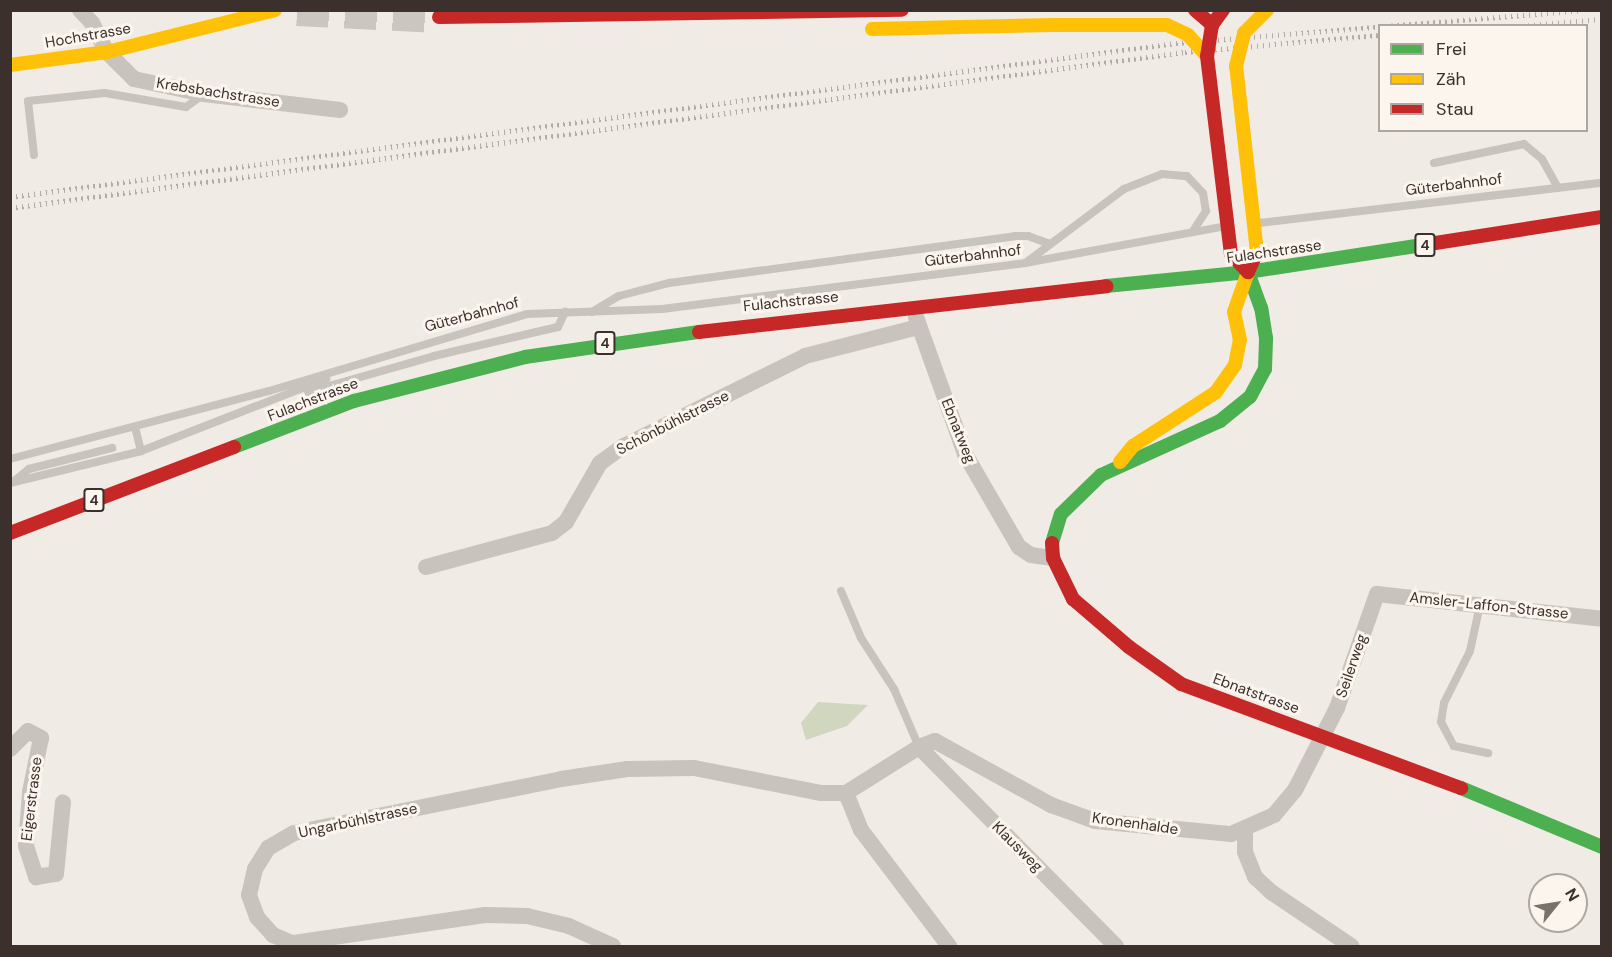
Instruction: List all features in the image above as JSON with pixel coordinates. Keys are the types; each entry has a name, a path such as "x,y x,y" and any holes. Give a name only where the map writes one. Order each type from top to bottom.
{"main road":[{"name":"Hochstrasse","path":"10,65 107,52 275,10"},
{"path":"647,17 685,10"},
{"path":"439,17 647,17 902,10"},
{"path":"1195,10 1212,25 1236,66"},
{"path":"1053,558 1052,538 1061,514 1083,489 1117,467 1202,431 1250,397 1265,369 1266,338 1262,308 1248,272 1231,254 1207,56 1212,25 1223,10"},
{"path":"1117,467 1133,446 1216,392 1235,365 1240,340 1234,312 1257,252 1236,66 1244,33 1267,10"},
{"path":"647,17 741,27"},
{"path":"855,30 1158,24 1181,30 1207,56"},
{"name":"Fulachstrasse","path":"10,533 354,401 466,369 640,337 915,305 1248,272 1602,217"},
{"name":"Ebnatstrasse","path":"1053,558 1073,599 1129,647 1181,684 1436,777 1602,847"}],"street":[{"name":"Krebsbachstrasse","path":"80,10 92,23 107,52 134,79 204,94 340,110"},
{"name":"Ebnatweg","path":"915,305 918,327 964,454 1018,547 1031,555 1053,558"},
{"name":"Schönbühlstrasse","path":"426,567 552,533 566,522 600,463 622,447 805,356 918,327"},
{"name":"Seilerweg","path":"1323,736 1337,708 1377,594"},
{"name":"Amsler-Laffon-Strasse","path":"1377,594 1602,619"},
{"name":"Eigerstrasse","path":"10,749 28,731 41,738 30,792 26,846 36,877 56,874 63,802"},
{"name":"Kronenhalde","path":"919,747 935,741 1051,805 1095,821 1232,834 1245,831 1274,815 1295,790 1323,736"},
{"path":"919,747 846,794 861,830 949,946"},
{"name":"Klausweg","path":"919,747 1116,946"},
{"name":"Ungarbühlstrasse","path":"614,946 569,926 527,916 485,915 292,943 273,935 257,917 249,895 255,869 268,848 294,833 561,778 627,769 694,768 822,793 846,794"},
{"path":"1245,831 1245,852 1255,877 1271,892 1351,946"}],"lane":[{"path":"34,155 28,101 105,93 186,107 204,94"},
{"path":"1434,163 1524,144 1542,159 1557,186"},
{"path":"1025,263 1134,183 1162,174 1187,176 1203,193 1205,216 1192,231"},
{"name":"Güterbahnhof","path":"1248,224 1557,186 1602,183"},
{"name":"Güterbahnhof","path":"10,459 354,367 488,323 527,314 662,309 1025,263 1192,231 1237,226"},
{"path":"591,313 619,296 669,283 1015,236 1028,236 1050,244"},
{"path":"279,400 434,356 558,327 565,312"},
{"name":"Güterbahnhof","path":"11,483 141,451 279,400 354,367"},
{"path":"135,427 141,451"},
{"path":"11,483 29,469 112,448"},
{"path":"841,591 861,638 894,689 919,747"},
{"path":"1480,605 1470,651 1444,703 1441,722 1454,746 1488,753"}],"green space":[{"path":"818,702 868,705 847,726 806,740 801,723"}],"tunnel":[{"path":"297,10 439,17"}],"railway":[{"path":"1410,24 1582,10"},
{"path":"1545,24 1602,19"},
{"path":"10,197 1176,43 1378,27"},
{"path":"10,208 1185,52 1378,35"}],"traffic: fast":[{"path":"1106,286 1248,272 1429,244"},
{"path":"1052,543 1061,514 1101,475 1220,421 1250,397 1265,369 1266,338 1261,308 1248,272"},
{"path":"234,447 354,401 525,357 699,332"},
{"path":"1461,788 1602,847"}],"traffic: slow":[{"path":"10,65 107,52 275,10"},
{"path":"1257,252 1236,66 1244,33 1267,10"},
{"path":"872,29 1053,25"},
{"path":"1053,25 1167,25 1188,35 1207,56"},
{"path":"1120,462 1133,446 1216,392 1235,365 1240,340 1234,312 1248,272"}],"traffic: jam":[{"path":"439,17 902,10"},
{"path":"1195,10 1212,25 1223,10"},
{"path":"1212,25 1207,56 1231,254"},
{"path":"1429,244 1602,217"},
{"path":"1231,254 1248,272 1257,252"},
{"path":"699,332 1106,286"},
{"path":"10,533 234,447"},
{"path":"1052,543 1053,558 1073,599 1129,647 1181,684 1461,788"}]}
